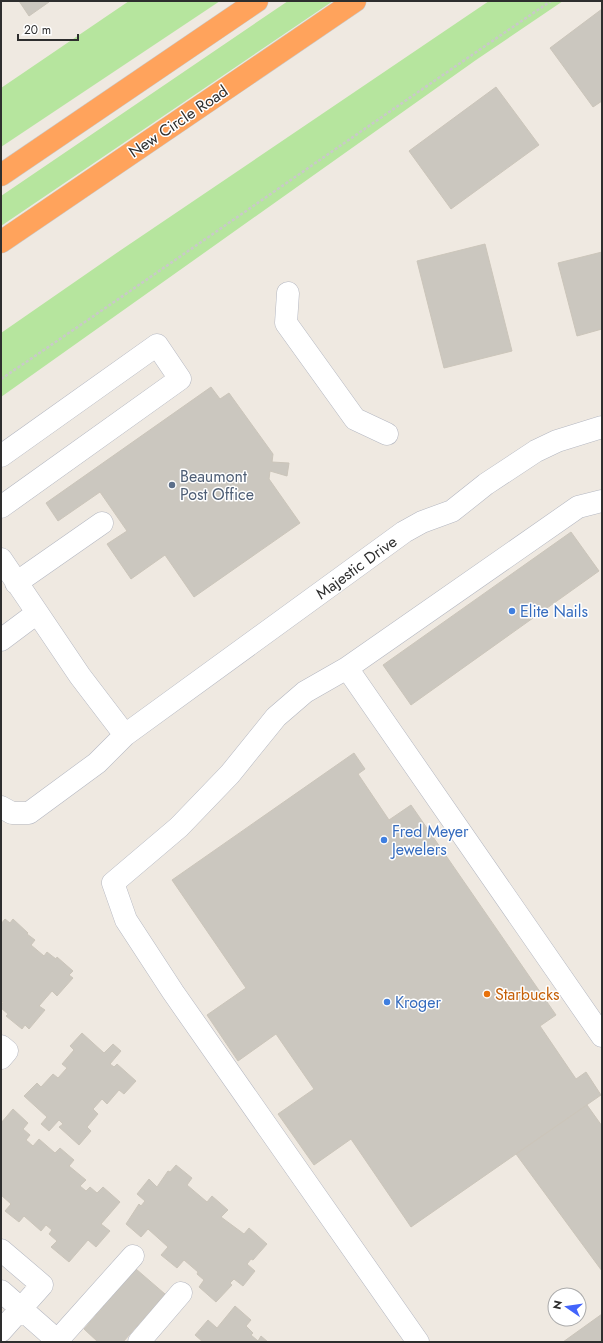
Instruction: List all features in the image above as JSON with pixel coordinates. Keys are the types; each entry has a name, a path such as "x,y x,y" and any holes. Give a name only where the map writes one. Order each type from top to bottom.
{"highway":[{"path":"1,175 257,1"},
{"name":"New Circle Road","path":"1,242 355,1"}],"street":[{"path":"288,293 286,323 355,419 387,434"},
{"path":"1,456 157,345 180,379 1,507"},
{"name":"Majestic Drive","path":"1,808 12,813 29,813 97,763 125,735 404,532 422,522 452,511 486,484 536,451 563,439 602,427"},
{"path":"418,1342 172,992 126,920 113,883 179,827 230,774 276,717 305,692 347,668 578,507 602,501"},
{"path":"16,583 102,522"},
{"path":"1,559 80,676 125,735"},
{"path":"1,640 37,613"},
{"path":"347,668 602,1036"},
{"path":"1,1046 7,1051 1,1058"},
{"path":"1,1250 42,1285 1,1331"},
{"path":"1,1291 57,1342 133,1256"},
{"path":"139,1342 181,1293"}],"path":[{"path":"1,379 181,258 348,140 551,1"}],"green space":[{"path":"129,1 220,1 1,147 1,88"},
{"path":"288,1 333,1 1,226 1,196"},
{"path":"489,1 563,1 476,60 1,397 1,333"}],"building":[{"path":"19,1 48,1 49,2 29,16"},
{"path":"602,9 602,101 593,107 550,48"},
{"path":"496,87 539,145 451,209 409,151"},
{"path":"485,244 512,351 444,368 417,261"},
{"path":"602,252 602,329 577,336 558,263"},
{"name":"Beaumont Post Office","path":"211,387 220,399 229,393 273,454 272,462 289,463 287,476 270,471 269,479 300,523 194,597 165,555 131,579 107,544 127,531 100,492 58,521 46,503"},
{"path":"571,532 599,571 411,705 383,665"},
{"name":"Kroger","path":"354,753 365,769 358,774 389,820 411,805 556,1015 540,1026 576,1079 586,1072 601,1095 411,1227 351,1139 314,1165 278,1114 314,1089 276,1034 238,1061 207,1015 246,988 172,880"},
{"path":"5,919 10,923 13,919 28,933 27,934 35,940 31,945 44,956 47,952 56,959 57,957 73,971 69,975 73,978 57,996 52,991 39,1006 45,1010 29,1029 25,1025 22,1029 6,1016 8,1014 1,1008 3,1002 1,1000 1,924"},
{"path":"82,1033 104,1053 113,1044 121,1051 110,1064 114,1067 117,1064 136,1081 124,1094 119,1090 107,1104 102,1099 93,1109 98,1114 87,1127 91,1131 79,1145 59,1127 63,1124 59,1120 49,1131 41,1124 47,1117 24,1096 37,1083 41,1087 53,1074 58,1078 67,1068 62,1064 74,1050 70,1046"},
{"path":"587,1105 602,1126 602,1271 516,1154"},
{"path":"13,1109 28,1123 23,1129 30,1135 26,1140 33,1146 39,1139 55,1153 60,1148 74,1160 69,1166 86,1180 80,1186 86,1191 90,1187 97,1193 103,1187 120,1202 101,1224 110,1231 96,1247 88,1240 69,1262 51,1247 57,1241 49,1234 52,1230 46,1225 41,1231 24,1216 19,1222 5,1211 11,1204 1,1195 1,1123"},
{"path":"176,1165 192,1178 187,1185 207,1202 212,1196 228,1210 221,1217 244,1234 249,1228 267,1244 253,1260 251,1259 247,1264 255,1271 243,1286 234,1279 230,1283 232,1285 216,1302 199,1287 204,1280 197,1274 198,1272 184,1260 177,1268 161,1255 168,1247 148,1229 141,1237 126,1224 139,1204 141,1206 145,1201 137,1194 149,1179 157,1187 168,1171 170,1172"},
{"path":"136,1269 165,1294 123,1342 98,1342 84,1329"},
{"path":"235,1306 251,1320 246,1326 253,1333 251,1335 258,1341 261,1336 268,1342 203,1342 195,1335 208,1320 217,1328"},
{"path":"602,1314 602,1342 563,1342 584,1327 587,1327 587,1325"}],"place":[{"name":"Beaumont Post Office","path":"172,485"},
{"name":"Elite Nails","path":"512,611"},
{"name":"Fred Meyer Jewelers","path":"384,840"},
{"name":"Starbucks","path":"487,994"},
{"name":"Kroger","path":"387,1002"}]}
